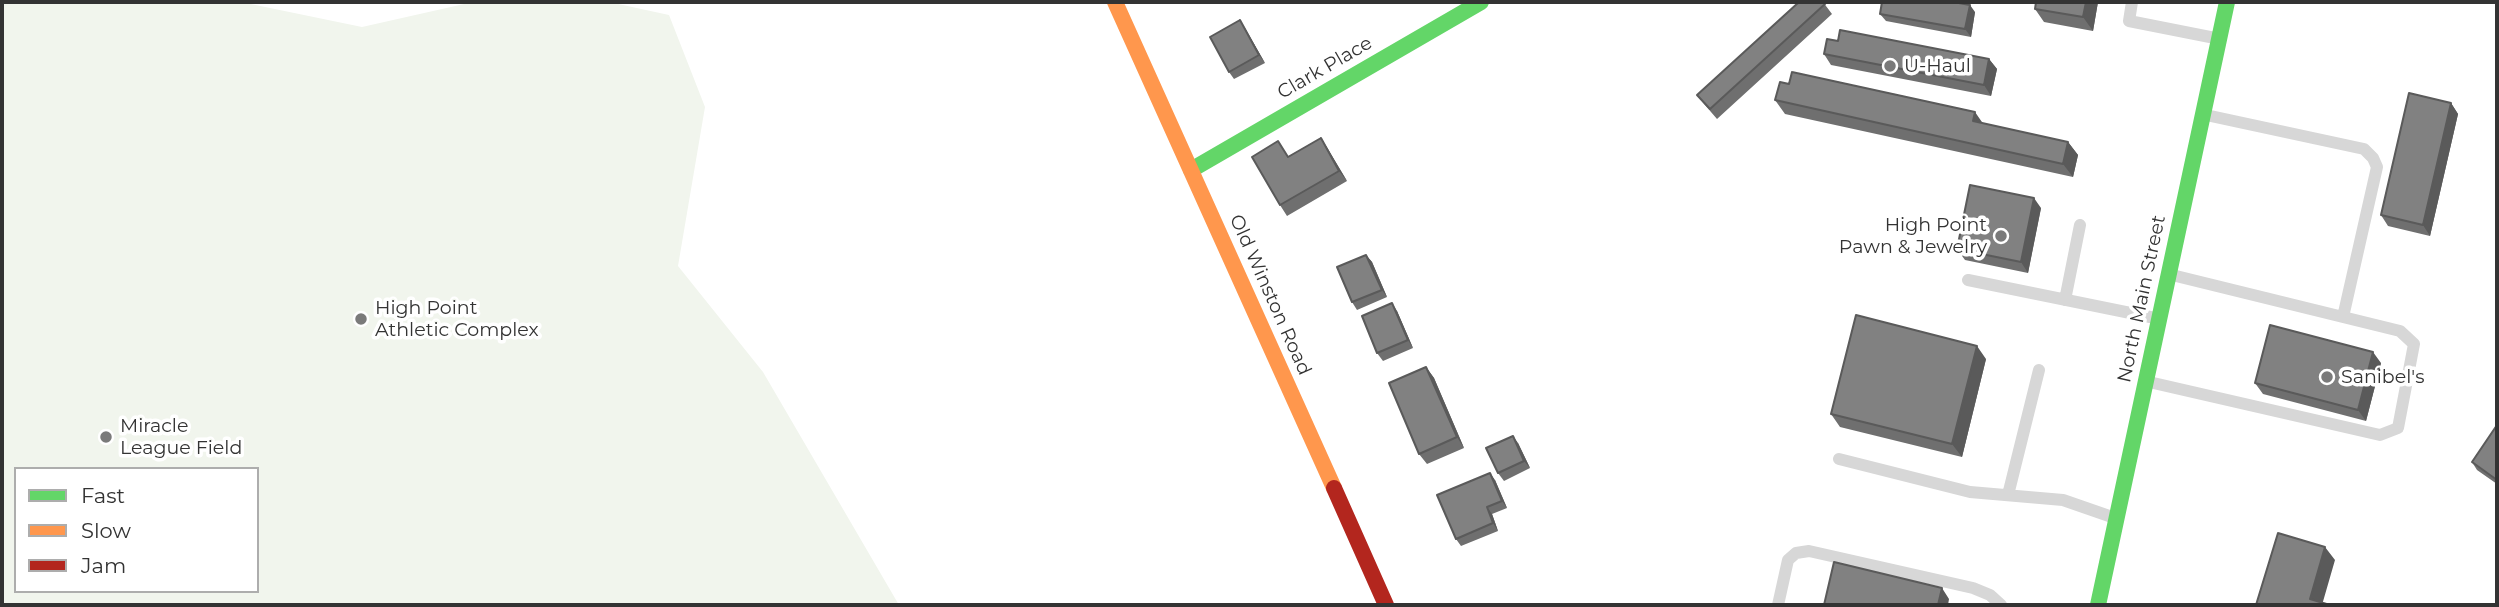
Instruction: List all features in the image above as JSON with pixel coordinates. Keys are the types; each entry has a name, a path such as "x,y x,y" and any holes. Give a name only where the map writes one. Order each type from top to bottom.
{"street":[{"name":"Old Winston Road","path":"1115,2 1386,605"},
{"name":"Clark Place","path":"1191,170 1480,2"},
{"name":"North Main Street","path":"2098,605 2227,2"}],"lane":[{"path":"2132,2 2129,21 2219,39"},
{"path":"2203,115 2364,149 2373,158 2377,167 2343,317"},
{"path":"2065,300 2080,226"},
{"path":"2145,382 2380,435 2398,428 2414,344 2400,331 2168,275"},
{"path":"1968,280 2159,318"},
{"path":"2008,495 2039,370"},
{"path":"1839,459 1970,492 2063,500 2116,518"},
{"path":"1778,605 1788,560 1796,553 1810,551 1973,588 1990,595 2001,605"}],"shaded area":[{"name":"High Point Athletic Complex","path":"2,2 241,2 362,27 473,2 609,2 669,15 705,107 678,266 763,372 899,605 2,605"}],"building":[{"path":"1799,2 1825,4 1710,109 1697,95"},
{"path":"1882,2 1953,2 1970,5 1965,29 1880,14"},
{"path":"2036,2 2086,2 2083,17 2035,9"},
{"path":"1240,20 1259,55 1229,72 1210,37"},
{"path":"1840,30 1989,59 1984,85 1824,54 1827,39 1838,41"},
{"path":"1792,72 1975,112 1973,121 2068,142 2063,164 1775,100 1780,82 1789,84"},
{"path":"2409,93 2451,103 2423,225 2381,215"},
{"path":"1321,138 1339,171 1280,205 1252,157 1278,141 1288,157"},
{"path":"1970,185 2034,198 2021,262 1957,249"},
{"path":"1366,255 1382,290 1352,302 1337,267"},
{"path":"1392,303 1408,340 1377,353 1362,316"},
{"path":"1856,315 1977,346 1952,444 1831,414"},
{"path":"2270,325 2373,352 2358,410 2255,383"},
{"path":"1426,367 1457,437 1419,454 1389,383"},
{"path":"2497,425 2497,480 2472,462"},
{"path":"1513,436 1524,461 1498,473 1486,448"},
{"path":"1490,473 1502,501 1487,507 1493,523 1456,539 1437,495"},
{"path":"2278,533 2325,547 2310,599 2330,605 2256,605"},
{"path":"1834,562 1942,588 1938,605 1824,605"}],"traffic: fast":[{"path":"1191,170 1481,2"},
{"path":"2098,605 2227,2"}],"traffic: slow":[{"path":"1115,2 1334,488"}],"traffic: jam":[{"path":"1334,488 1386,605"}],"place":[{"name":"U-Haul","path":"1890,66"},
{"name":"High Point Pawn & Jewelry","path":"2001,236"},
{"name":"High Point Athletic Complex","path":"361,319"},
{"name":"Sanibel's","path":"2327,377"},
{"name":"Miracle League Field","path":"106,437"}]}
